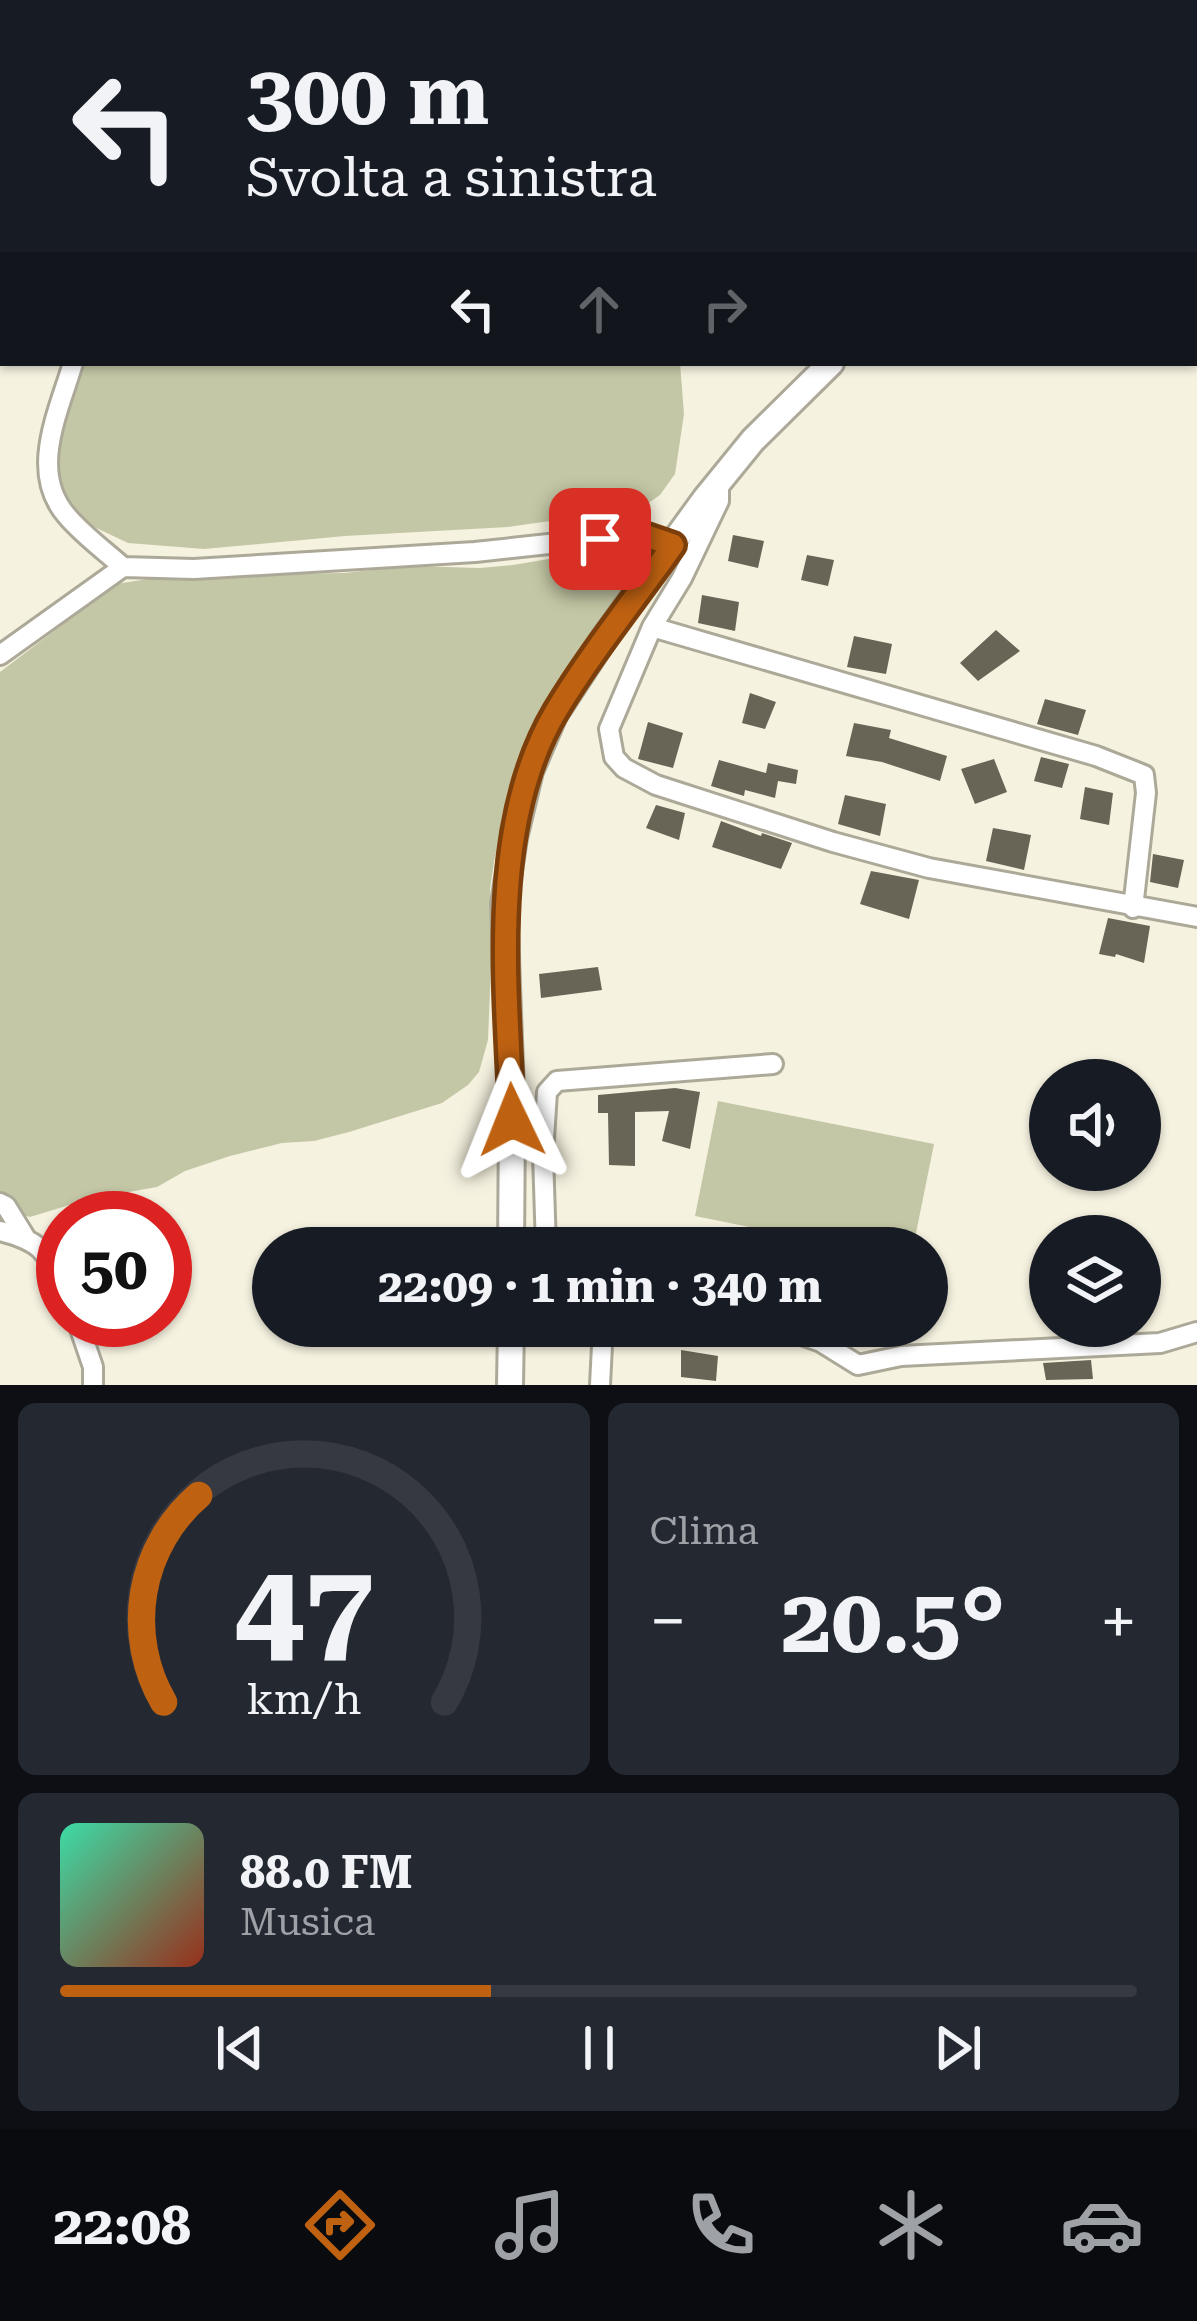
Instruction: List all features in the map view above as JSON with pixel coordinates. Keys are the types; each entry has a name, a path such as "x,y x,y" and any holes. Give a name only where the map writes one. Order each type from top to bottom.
{"main road":[{"path":"511,1227 505,904 530,771 554,715 607,634 753,440 828,366"},
{"path":"510,1385 511,1347"}],"street":[{"path":"72,366 47,452 48,482 64,514 123,567"},
{"path":"719,482 716,509 652,627 609,729 614,757 624,768 656,785 852,848 929,868 1197,917"},
{"path":"0,655 123,567 194,569 428,555 641,534 673,545"},
{"path":"652,627 1096,757 1144,776 1133,908"},
{"path":"546,1227 547,1092 557,1082 773,1064"},
{"path":"0,1203 25,1237"},
{"path":"0,1231 36,1243"},
{"path":"829,1347 858,1365 901,1356 1160,1343 1197,1332"},
{"path":"86,1347 93,1385"},
{"path":"600,1385 602,1347"},
{"path":"854,1385 858,1365"}],"green space":[{"path":"78,366 680,366 684,414 675,474 660,495 641,508 508,527 204,549 128,543 90,525 66,500 55,479 54,462"},
{"path":"648,546 637,577 543,710 517,771 490,889 488,1040 479,1072 442,1103 314,1141 282,1143 230,1156 185,1171 157,1187 36,1191 36,1215 0,1209 0,672 116,584 167,576 513,565"},
{"path":"718,1101 934,1144 917,1227 749,1227 695,1216"}],"building":[{"path":"733,535 764,541 758,568 728,561"},
{"path":"807,555 834,560 828,586 801,580"},
{"path":"702,595 739,602 735,631 698,623"},
{"path":"996,630 1020,651 978,681 960,663"},
{"path":"854,636 892,644 886,674 847,667"},
{"path":"750,693 776,702 765,729 742,723"},
{"path":"1045,699 1086,710 1078,735 1037,724"},
{"path":"648,722 683,733 673,768 638,759"},
{"path":"854,723 891,730 889,738 947,756 940,781 846,756"},
{"path":"1041,757 1069,764 1062,788 1034,781"},
{"path":"994,759 1007,792 975,804 961,769"},
{"path":"719,760 766,773 768,763 798,770 796,784 778,781 775,798 745,790 744,796 711,786"},
{"path":"1085,787 1113,793 1109,825 1080,819"},
{"path":"845,795 886,804 880,836 838,824"},
{"path":"656,805 685,813 679,840 646,828"},
{"path":"721,821 792,843 781,869 712,847"},
{"path":"993,828 1031,835 1024,870 986,861"},
{"path":"1153,854 1184,860 1178,888 1150,882"},
{"path":"871,871 919,880 909,919 860,904"},
{"path":"1108,918 1150,926 1144,963 1099,954"},
{"path":"598,967 602,990 541,998 539,974"},
{"path":"675,1088 700,1092 690,1149 662,1141 669,1111 635,1112 635,1166 609,1165 608,1113 598,1113 598,1095"},
{"path":"681,1350 718,1356 716,1381 681,1377"},
{"path":"1091,1360 1093,1379 1046,1380 1043,1363"}],"route":[{"path":"512,1120 505,904 530,771 554,715 673,545 641,534 600,539"}]}
